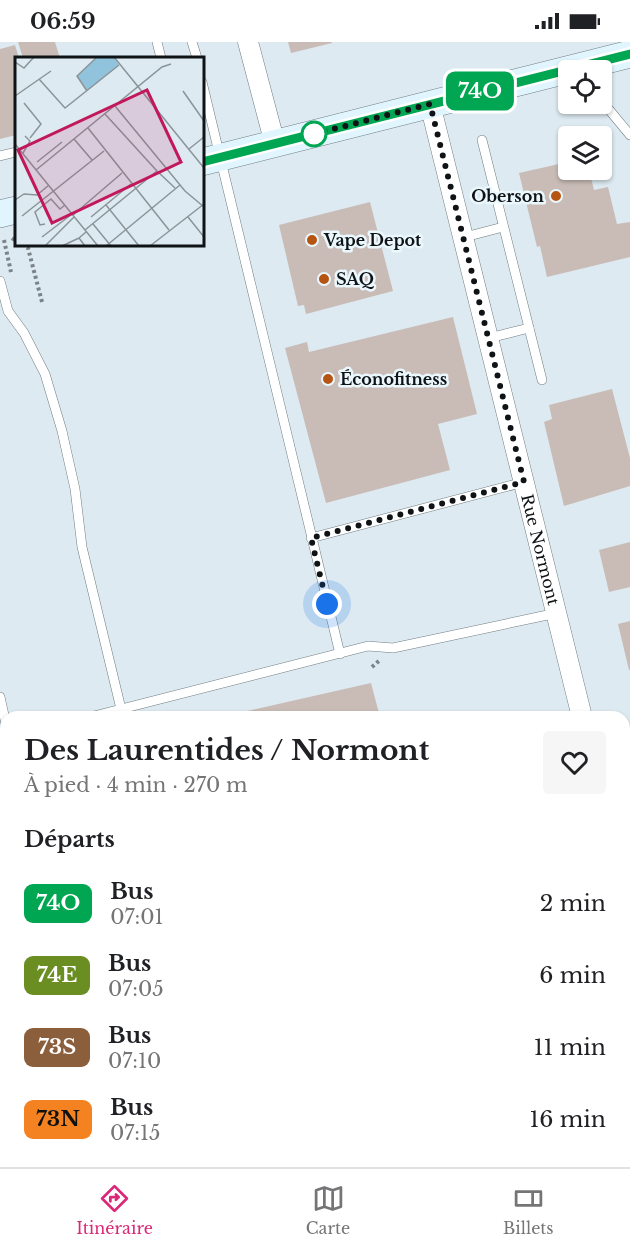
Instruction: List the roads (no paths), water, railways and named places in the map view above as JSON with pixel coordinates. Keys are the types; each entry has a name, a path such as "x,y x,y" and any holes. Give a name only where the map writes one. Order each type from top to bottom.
{"main road":[{"path":"612,61 630,54"},
{"path":"212,160 430,104 558,75"},
{"path":"2,227 15,211"}],"street":[{"path":"248,42 275,144"},
{"name":"Rue Normont","path":"430,104 465,237 581,711"}],"lane":[{"path":"157,42 161,57"},
{"path":"192,42 196,57"},
{"path":"204,98 212,160 232,212 340,654"},
{"path":"612,113 630,135"},
{"path":"482,140 542,380"},
{"path":"0,156 15,152"},
{"path":"465,237 503,227"},
{"path":"0,281 8,310 24,333 45,374 62,431 75,489 82,547 121,709"},
{"path":"489,338 529,328"},
{"path":"311,538 524,482"},
{"path":"113,711 368,646 393,648 557,613"}],"place":[{"name":"Oberson","path":"556,196"},
{"name":"Vape Depot","path":"312,240"},
{"name":"SAQ","path":"324,279"},
{"name":"Éconofitness","path":"328,379"}]}
